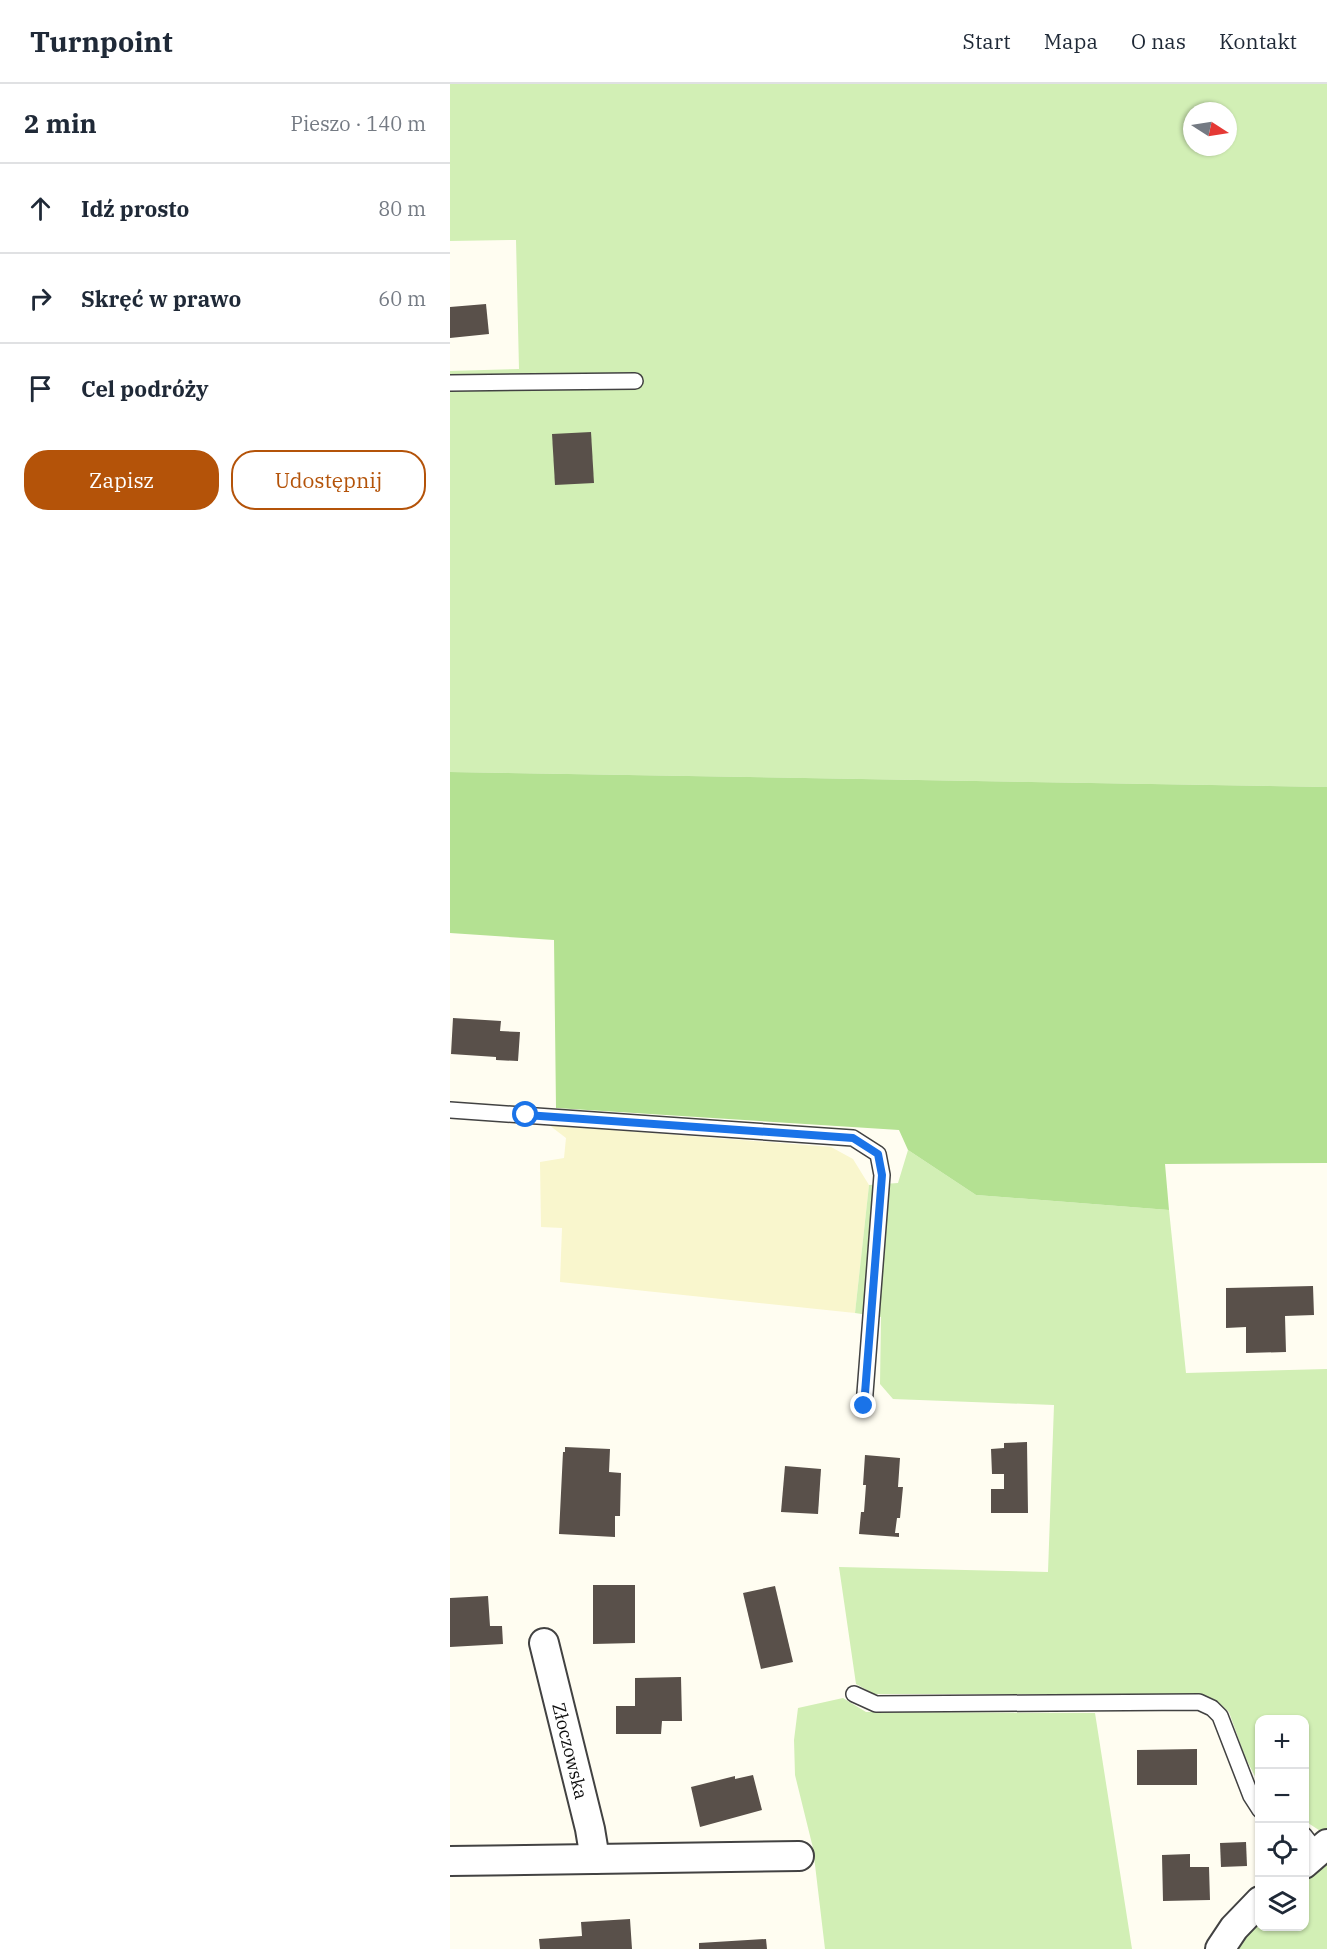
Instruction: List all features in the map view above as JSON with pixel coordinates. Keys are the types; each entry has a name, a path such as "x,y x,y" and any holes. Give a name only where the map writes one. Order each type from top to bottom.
{"street":[{"name":"Złoczowska","path":"544,1643 590,1829 594,1859"},
{"path":"450,1862 799,1856"},
{"path":"1220,1949 1234,1928 1255,1906"}],"lane":[{"path":"450,383 635,381"},
{"path":"450,1110 853,1138 878,1154 882,1175 864,1406"},
{"path":"854,1694 876,1704 1199,1702 1212,1708 1220,1716 1255,1802"}],"shaded area":[{"path":"549,1125 831,1147 853,1159 869,1185 855,1313 560,1282 562,1228 541,1227 540,1162 564,1158 566,1138"}],"green space":[{"path":"450,84 1327,84 1327,787 450,772 450,371 519,369 516,240 450,241"},
{"path":"450,772 1327,787 1327,1163 1165,1164 1169,1210 976,1195 908,1150 899,1130 556,1108 554,940 450,933"},
{"path":"908,1150 976,1195 1169,1210 1186,1373 1327,1369 1327,1832 1325,1834 1309,1824 1309,1715 1255,1715 1255,1776 1245,1757 1229,1712 1214,1699 1199,1694 874,1694 856,1684 839,1567 1048,1572 1054,1405 893,1399 880,1384 881,1317 855,1313 869,1185 898,1183"},
{"path":"843,1698 866,1712 1095,1713 1132,1949 825,1949 813,1848 795,1775 794,1740 798,1708"},
{"path":"1327,1851 1327,1949 1230,1949 1255,1918 1255,1931 1309,1931 1309,1868"}],"building":[{"path":"486,304 489,334 450,338 450,307"},
{"path":"591,432 594,483 555,485 552,434"},
{"path":"453,1018 501,1021 500,1031 520,1032 518,1061 451,1054"},
{"path":"1313,1286 1314,1315 1285,1316 1286,1352 1246,1353 1246,1327 1226,1328 1226,1288"},
{"path":"1027,1442 1028,1513 991,1513 991,1489 1004,1489 1004,1474 992,1474 991,1449 1004,1448 1004,1443"},
{"path":"565,1447 610,1449 609,1472 621,1473 620,1516 615,1516 615,1537 559,1534"},
{"path":"865,1455 900,1458 898,1487 903,1487 900,1518 897,1518 895,1533 899,1533 899,1537 859,1534 861,1512 864,1512"},
{"path":"785,1466 821,1469 818,1514 781,1512"},
{"path":"593,1585 635,1585 635,1643 593,1644"},
{"path":"775,1586 793,1662 761,1669 743,1593"},
{"path":"488,1596 490,1626 502,1626 503,1644 450,1647 450,1598"},
{"path":"681,1677 682,1721 662,1721 661,1734 616,1734 616,1706 635,1706 635,1678"},
{"path":"1197,1749 1197,1785 1137,1785 1137,1750"},
{"path":"753,1775 762,1810 700,1827 691,1787 735,1776 735,1779"},
{"path":"1246,1842 1247,1866 1221,1867 1220,1843"},
{"path":"1190,1854 1190,1867 1209,1867 1210,1900 1163,1901 1162,1855"},
{"path":"630,1919 632,1949 540,1949 539,1939 582,1936 581,1922"},
{"path":"766,1939 767,1949 699,1949 699,1943"}],"route":[{"path":"526,1115 853,1138 878,1154 882,1175 864,1406"}]}
